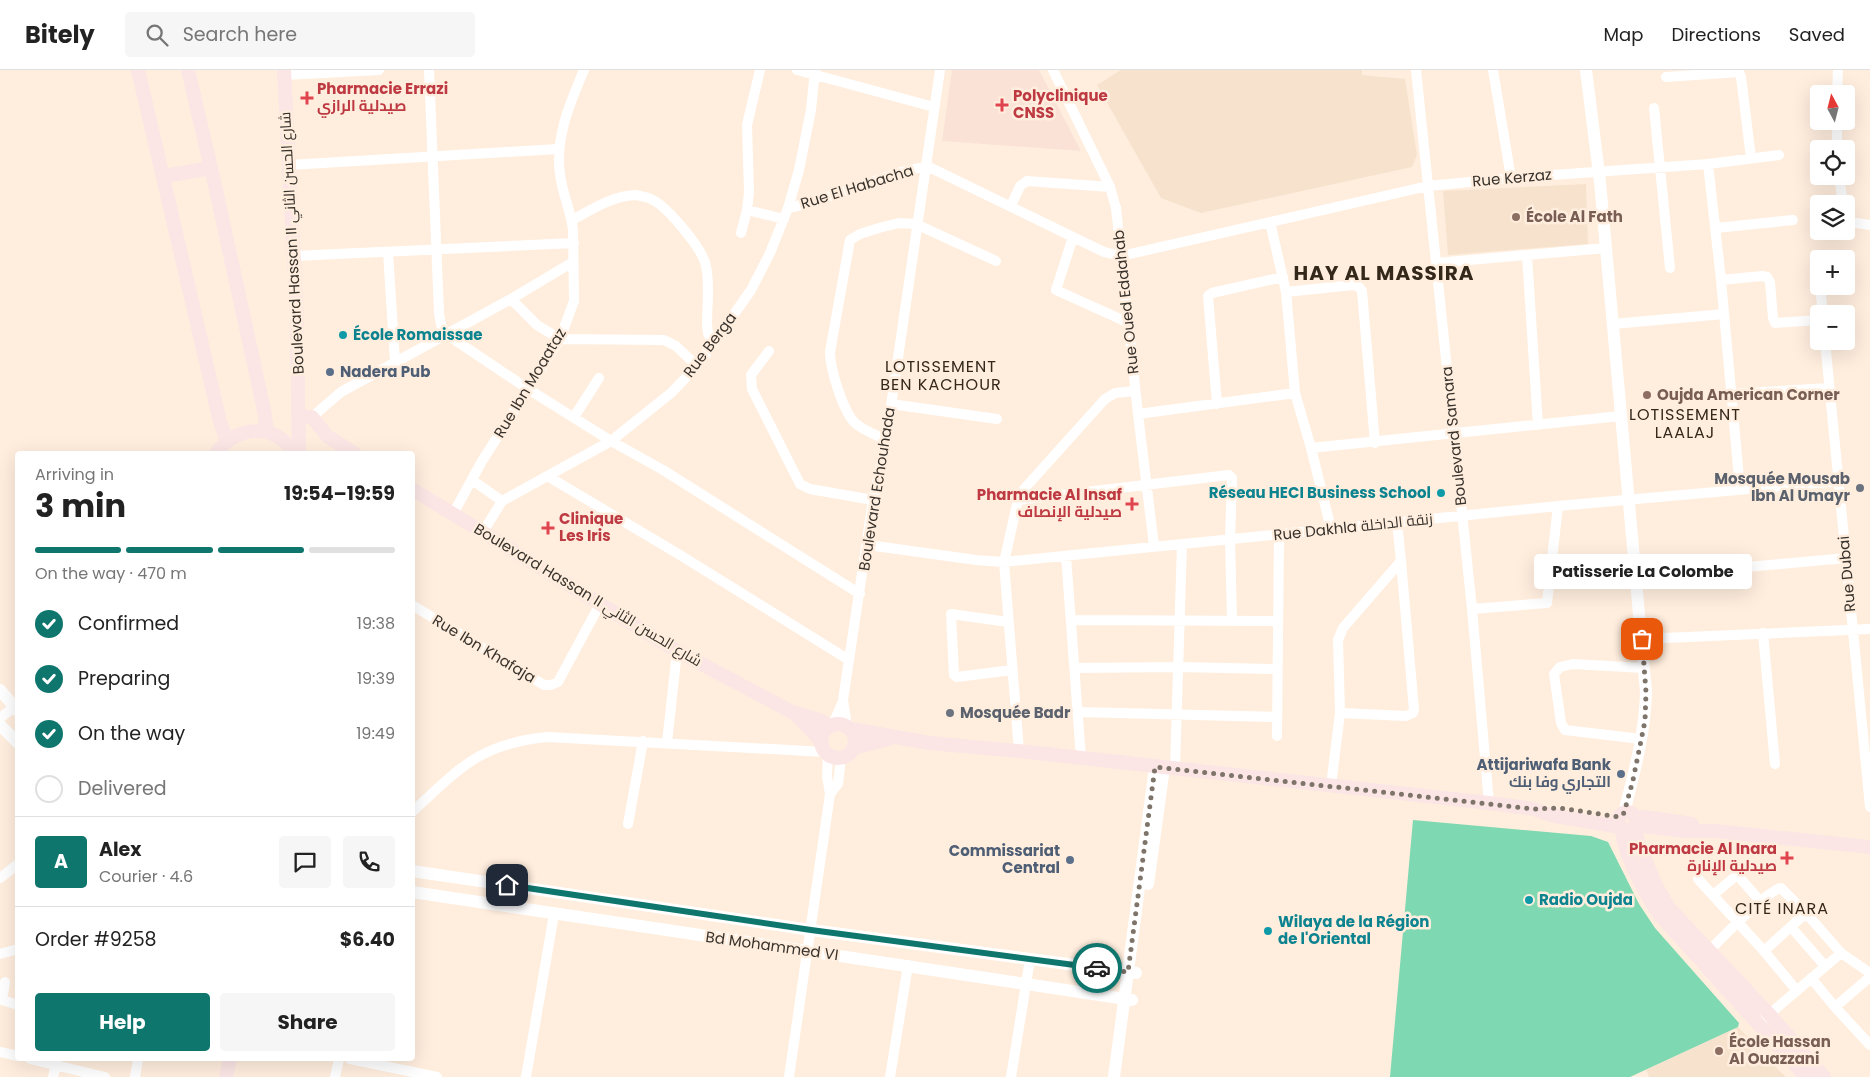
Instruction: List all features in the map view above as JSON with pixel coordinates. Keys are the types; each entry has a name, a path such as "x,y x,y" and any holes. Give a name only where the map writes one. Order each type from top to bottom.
{"main road":[{"path":"138,70 220,422 227,441"},
{"path":"188,70 264,410 267,432"},
{"name":"Boulevard Hassan II شارع الحسن الثاني","path":"284,72 294,256 306,417 300,451"},
{"path":"164,176 211,168"},
{"path":"306,417 327,436 350,451"},
{"path":"219,451 227,441 242,432 259,430 281,439 291,451"},
{"name":"Boulevard Hassan II شارع الحسن الثاني","path":"415,491 677,651 792,712 840,726 895,738 943,745 1019,751 1534,809 1560,808 1628,821 1690,823 1715,831 1870,847"},
{"name":"Boulevard Hassan II شارع الحسن الثاني","path":"792,712 827,749"},
{"path":"840,726 854,737 853,748 849,753 827,749 823,732 840,726"},
{"name":"Boulevard Hassan II شارع الحسن الثاني","path":"853,748 895,738"},
{"path":"1628,821 1663,898 1764,1019 1806,1077"},
{"path":"1628,821 1624,842 1633,865 1652,903 1660,914 1824,1077"},
{"path":"226,1077 230,1061"}],"street":[{"path":"284,72 378,70"},
{"path":"429,70 439,318 446,334 528,389 611,441 663,470 860,594"},
{"name":"Rue Ibn Moaataz","path":"453,514 482,461 560,339 574,301 572,220 562,187 558,149 563,127 584,70"},
{"path":"741,233 749,192 747,125 760,70"},
{"path":"797,70 815,73 934,107"},
{"name":"Boulevard Echouhada","path":"840,726 868,545 873,500 886,440 916,224 927,166 940,70"},
{"name":"Rue Oued Eddahab","path":"1053,70 1110,187 1119,224 1135,391 1154,546"},
{"name":"Boulevard Samara","path":"1416,70 1463,516 1489,803"},
{"path":"1493,70 1510,178"},
{"path":"1586,70 1599,171 1646,698 1642,739 1633,780 1635,796 1628,821"},
{"path":"1837,85 1838,70"},
{"path":"1666,78 1739,72 1751,158"},
{"name":"Rue Berga","path":"502,501 611,441 671,392 697,366 751,290 770,253 788,208 799,170 811,110 815,73"},
{"path":"1654,108 1670,268"},
{"path":"289,165 432,158 558,149"},
{"name":"Rue Kerzaz","path":"1121,256 1428,186 1599,171 1708,164 1779,155"},
{"path":"1708,164 1716,228 1740,489"},
{"path":"927,166 1104,252 1121,256"},
{"name":"Rue El Habacha","path":"788,208 806,204 901,172 927,166"},
{"path":"1010,206 1020,186 1027,181 1110,187"},
{"path":"572,220 592,209 625,196 637,195 651,198 661,206 687,234 703,256 706,267 706,324 713,344"},
{"path":"747,210 784,218"},
{"path":"1716,228 1793,220"},
{"path":"1270,222 1286,292 1295,393 1331,529"},
{"path":"886,440 858,425 849,416 830,363 830,352 850,240 860,234 899,223 916,224 996,261"},
{"path":"1855,223 1870,225"},
{"path":"1073,237 1056,290 1129,323"},
{"path":"294,256 574,243"},
{"path":"1436,263 1606,248"},
{"path":"388,252 395,362"},
{"path":"1527,256 1538,424"},
{"path":"306,417 341,392 573,262"},
{"path":"1217,404 1208,296 1212,293 1283,277"},
{"path":"1721,280 1767,277 1770,282 1772,318 1775,322 1810,320"},
{"path":"1286,292 1354,285 1359,287 1362,292 1375,443"},
{"path":"511,298 538,325 560,339 664,340 676,346 697,366"},
{"path":"1613,324 1724,314"},
{"name":"Rue Dubai","path":"1826,350 1870,807"},
{"path":"769,351 751,375 752,389 800,484 810,489 873,500"},
{"path":"574,417 599,378"},
{"path":"1731,394 1829,388"},
{"path":"1019,751 1004,562 1018,500 1024,489 1105,399 1115,393 1135,391"},
{"path":"1138,414 1295,393"},
{"path":"891,404 997,419"},
{"path":"1311,448 1375,443 1621,416"},
{"path":"549,476 849,660"},
{"path":"1018,500 1146,484 1231,476 1232,621"},
{"path":"472,480 502,501 483,532"},
{"name":"Rue Dakhla زنقة الداخلة","path":"868,545 1004,562 1558,506 1839,481"},
{"path":"1472,609 1547,604 1558,506"},
{"path":"1340,712 1406,716 1413,713 1414,710 1397,522"},
{"path":"1277,736 1279,534"},
{"path":"1114,1077 1165,768 1177,715 1182,544"},
{"path":"1066,556 1082,758"},
{"path":"1636,577 1846,558"},
{"path":"1332,786 1340,712 1340,634 1343,628 1402,561"},
{"name":"Rue Ibn Khafaja","path":"415,608 544,685 548,685 558,682 600,604"},
{"path":"1008,622 951,614 954,675 957,677 1012,670"},
{"path":"1072,620 1277,621"},
{"path":"1642,639 1870,628"},
{"path":"1763,634 1774,764"},
{"path":"667,742 677,651"},
{"path":"1642,739 1565,730 1561,722 1554,674 1560,667 1573,664 1644,668"},
{"path":"1075,668 1178,667 1277,670"},
{"path":"0,690 15,707"},
{"path":"0,718 15,709"},
{"path":"1079,712 1277,717"},
{"path":"0,725 15,740"},
{"path":"415,809 470,761 504,744 524,739 547,736 783,750 827,749 827,776 830,794 789,1077"},
{"path":"628,824 643,741"},
{"path":"0,878 15,866"},
{"name":"Bd Mohammed VI","path":"415,871 811,930 1132,973"},
{"path":"1713,895 1736,876 1761,902"},
{"path":"1698,878 1764,951 1797,991"},
{"path":"1708,951 1761,902 1781,888 1806,912 1841,953 1870,973"},
{"name":"Bd Mohammed VI","path":"415,892 1128,999"},
{"path":"1764,951 1806,912"},
{"path":"526,1077 554,914"},
{"path":"1791,927 1825,966"},
{"path":"0,954 15,950"},
{"path":"1764,1019 1841,953"},
{"path":"1011,1077 1030,959"},
{"path":"890,1077 908,965"},
{"path":"1835,1007 1870,977"},
{"path":"1811,978 1870,1045"},
{"path":"5,982 2,1000 15,1004"},
{"path":"1121,1077 1128,999"},
{"path":"0,1052 15,1055"},
{"path":"135,1077 138,1061"},
{"path":"335,1077 339,1061"},
{"path":"359,1061 437,1077"},
{"path":"53,1077 57,1062 105,1077"}],"shaded area":[{"name":"Polyclinique CNSS","path":"952,70 1039,70 1081,151 942,141"},
{"path":"1121,70 1362,70 1362,75 1405,79 1417,155 1412,167 1201,213 1161,198 1097,85"},
{"name":"École Al Fath","path":"1586,184 1588,244 1448,255 1443,191"},
{"name":"École Hassan Al Ouazzani","path":"1738,1027 1751,1041 1748,1045 1756,1058 1761,1059 1765,1057 1786,1077 1649,1077 1646,1070"}],"green space":[{"path":"1413,820 1591,836 1608,842 1639,904 1655,928 1739,1023 1738,1027 1630,1077 1390,1077"}],"way so far":[{"path":"1097,968 1128,972 1155,767 1534,809 1551,807 1619,817 1624,813 1633,780 1645,721 1646,692 1642,639"}],"place":[{"name":"Pharmacie Errazi صيدلية الرازي","path":"307,98"},
{"name":"Polyclinique CNSS","path":"1002,105"},
{"name":"École Al Fath","path":"1516,217"},
{"name":"École Romaissae","path":"343,335"},
{"name":"Nadera Pub","path":"330,372"},
{"name":"Oujda American Corner","path":"1647,395"},
{"name":"Mosquée Mousab Ibn Al Umayr","path":"1860,488"},
{"name":"Réseau HECI Business School","path":"1441,493"},
{"name":"Pharmacie Al Insaf صيدلية الإنصاف","path":"1132,504"},
{"name":"Clinique Les Iris","path":"548,528"},
{"name":"Patisserie La Colombe","path":"1642,639"},
{"name":"Mosquée Badr","path":"950,713"},
{"name":"Attijariwafa Bank التجاري وفا بنك","path":"1621,774"},
{"name":"Pharmacie Al Inara صيدلية الإنارة","path":"1787,858"},
{"name":"Commissariat Central","path":"1070,860"},
{"name":"Radio Oujda","path":"1529,900"},
{"name":"Wilaya de la Région de l'Oriental","path":"1268,931"},
{"name":"École Hassan Al Ouazzani","path":"1719,1051"}],"district":[{"name":"HAY AL MASSIRA","path":"1384,273"},
{"name":"LOTISSEMENT BEN KACHOUR","path":"941,375"},
{"name":"LOTISSEMENT LAALAJ","path":"1685,423"},
{"name":"CITÉ INARA","path":"1782,908"}],"route":[{"path":"507,885 811,930 1097,968"}]}
